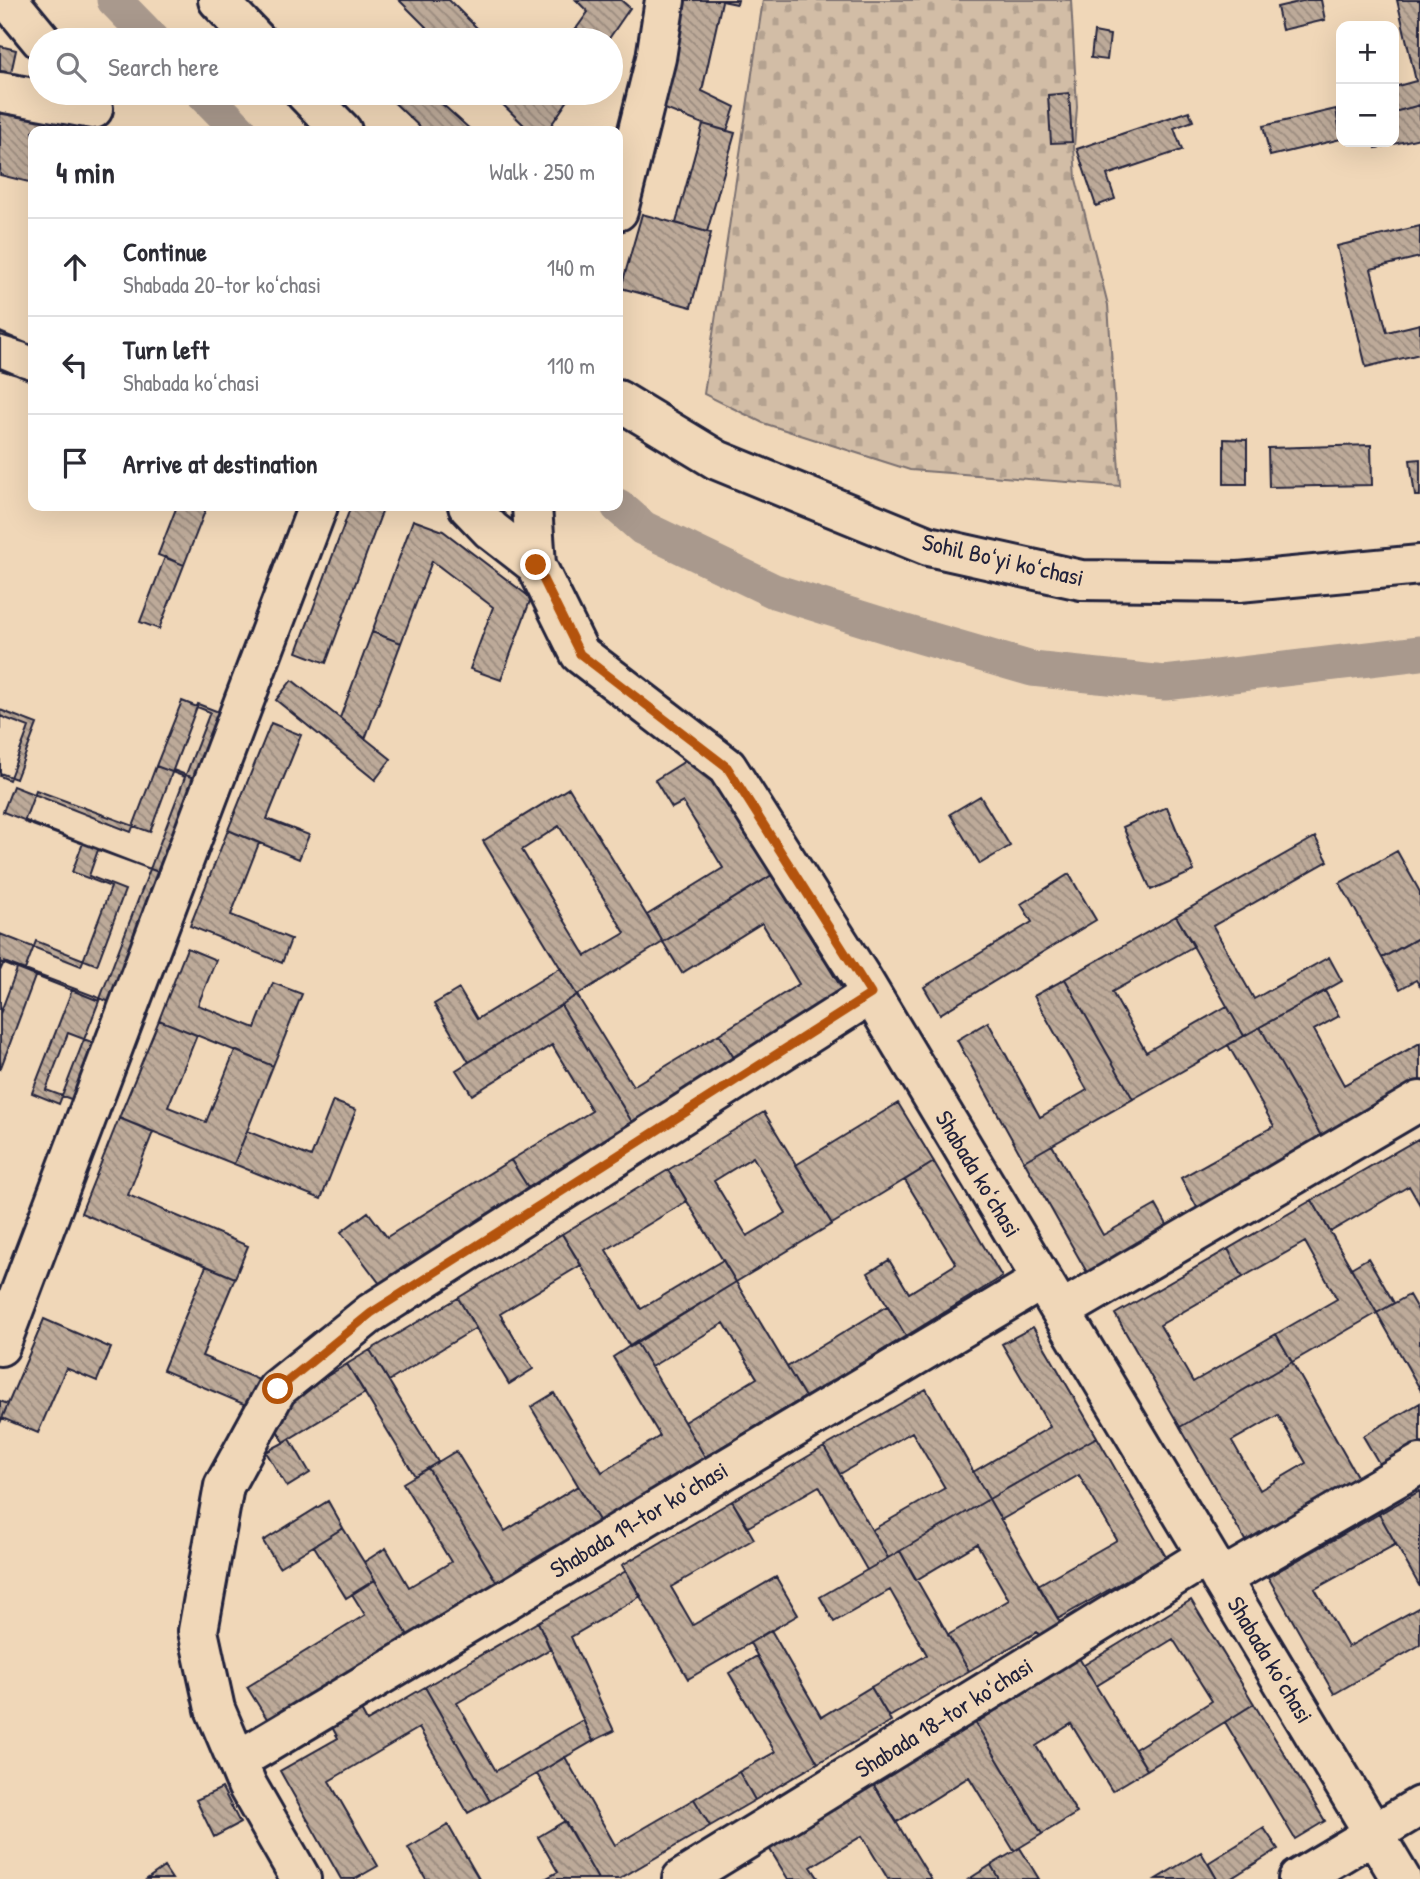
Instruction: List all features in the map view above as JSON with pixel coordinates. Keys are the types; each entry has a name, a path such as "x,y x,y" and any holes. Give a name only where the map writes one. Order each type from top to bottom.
{"street":[{"path":"8,0 32,28"},
{"path":"218,0 245,28"},
{"path":"623,191 656,58 665,0"},
{"path":"0,92 28,98"},
{"path":"66,105 96,111"},
{"path":"317,105 337,126"},
{"name":"Sohil Boʻyi koʻchasi","path":"623,403 717,460 928,546 1081,580 1239,582 1420,565"},
{"path":"0,1346 316,511"},
{"path":"473,511 491,530 536,565"},
{"name":"Shabada koʻchasi","path":"532,511 536,565 580,654 727,767 871,994 1401,1879"},
{"path":"301,1879 247,1785 215,1709 198,1631 224,1486 278,1389 371,1313 871,994"},
{"name":"Shabada 19-tor koʻchasi","path":"237,1761 1051,1295 1420,1101"},
{"name":"Shabada 18-tor koʻchasi","path":"682,1879 1214,1568 1420,1464"},
{"path":"1298,1879 1420,1806"}],"green space":[{"path":"763,0 1071,0 1077,107 1074,147 1076,179 1108,305 1120,486 910,470 763,423 704,394"}],"building":[{"path":"399,0 449,0 477,28 427,28"},
{"path":"576,0 621,0 630,8 616,28 577,28 588,12"},
{"path":"684,0 738,0 737,4 722,1 702,91 735,107 727,131 660,107"},
{"path":"1307,0 1321,0 1325,20 1282,30 1277,7"},
{"path":"1397,0 1420,0 1420,105 1399,111 1399,86 1416,81"},
{"path":"1094,32 1110,35 1107,60 1091,58"},
{"path":"0,46 16,50 8,87 0,85"},
{"path":"1069,93 1072,142 1051,143 1048,95"},
{"path":"0,101 50,113 46,126 28,126 28,182 0,175"},
{"path":"397,105 443,105 466,126 419,126"},
{"path":"503,105 565,105 550,126 525,126"},
{"path":"1420,105 1420,138 1399,143 1399,111"},
{"path":"1336,109 1336,140 1270,156 1263,126"},
{"path":"1189,111 1193,121 1174,128 1182,150 1107,175 1115,199 1096,206 1077,149"},
{"path":"703,124 735,133 707,232 676,223"},
{"path":"642,214 711,233 691,307 623,289"},
{"path":"1420,226 1420,257 1371,269 1387,332 1420,324 1420,354 1366,367 1337,246"},
{"path":"0,332 28,344 28,380 0,368"},
{"path":"0,335 28,343 28,378 0,370"},
{"path":"1224,439 1247,440 1247,484 1224,484"},
{"path":"1371,445 1372,485 1269,487 1268,448"},
{"path":"1420,459 1420,496 1415,496 1410,460"},
{"path":"175,511 205,511 184,565 158,555"},
{"path":"349,511 382,511 326,663 297,652"},
{"path":"413,520 443,531 531,598 501,680 470,669 493,607 432,561 401,643 372,632"},
{"path":"165,557 184,565 159,629 140,622"},
{"path":"372,632 401,643 365,739 340,718"},
{"path":"292,680 391,759 375,780 276,700"},
{"path":"182,701 210,712 185,777 156,766"},
{"path":"198,704 232,717 207,783 173,770"},
{"path":"0,710 37,724 16,779 0,773"},
{"path":"0,716 29,727 9,780 0,776"},
{"path":"271,723 301,735 267,819 309,835 299,859 228,830"},
{"path":"698,753 772,875 663,942 647,915 723,868 683,802 672,808 655,780"},
{"path":"156,766 185,777 150,869 3,812 13,786 131,832"},
{"path":"173,770 207,783 172,877 24,822 36,790 150,832"},
{"path":"569,788 663,942 577,995 483,841","holes":["559,826 625,933 586,956 522,850"]},
{"path":"980,796 1010,846 980,864 950,814"},
{"path":"1167,807 1194,871 1151,890 1123,827"},
{"path":"228,830 259,843 231,915 291,939 282,963 190,926"},
{"path":"1315,837 1328,861 1213,926 1254,999 1329,957 1342,981 1244,1036 1176,916"},
{"path":"83,843 150,869 99,1001 0,962 0,934 81,966 111,887 72,872"},
{"path":"98,850 172,877 123,1007 25,970 36,941 97,965 125,890 89,876"},
{"path":"1397,851 1420,892 1420,937 1382,958 1340,883"},
{"path":"1069,874 1096,920 940,1014 924,987 1032,922 1021,904"},
{"path":"772,875 847,997 738,1064 719,1034 799,984 762,923 682,973 663,942"},
{"path":"1176,916 1194,946 1112,992 1146,1052 1227,1006 1244,1036 1133,1099 1065,979"},
{"path":"1420,937 1420,986 1416,980 1400,989 1382,958"},
{"path":"187,948 216,960 198,1005 255,1028 273,983 302,994 273,1066 159,1020"},
{"path":"0,962 17,969 0,1014"},
{"path":"4,962 36,974 0,1070 0,971"},
{"path":"560,968 577,995 469,1062 434,1004 459,989 477,1019"},
{"path":"1065,979 1133,1099 1024,1161 957,1040 988,1022 1040,1117 1087,1090 1034,996"},
{"path":"72,990 99,1001 59,1104 32,1093"},
{"path":"1325,991 1339,1016 1314,1030 1344,1085 1420,1043 1420,1089 1325,1143 1260,1027"},
{"path":"577,995 633,1086 719,1034 738,1064 635,1127 561,1005"},
{"path":"561,1005 635,1127 531,1192 511,1160 592,1111 552,1045 472,1095 456,1070"},
{"path":"159,1020 197,1035 168,1107 206,1122 235,1050 273,1066 234,1164 119,1118"},
{"path":"1260,1027 1325,1143 1200,1213 1181,1178 1274,1126 1228,1045"},
{"path":"68,1033 97,1044 76,1101 46,1090"},
{"path":"333,1101 356,1110 321,1199 234,1164 247,1131 311,1157"},
{"path":"898,1103 934,1162 832,1224 796,1165"},
{"path":"764,1112 832,1224 736,1282 668,1170","holes":["753,1157 786,1213 747,1236 714,1181"]},
{"path":"119,1118 153,1132 128,1195 248,1246 235,1278 81,1213"},
{"path":"1418,1139 1420,1205 1409,1186 1330,1232 1312,1200"},
{"path":"1052,1145 1103,1235 1156,1205 1170,1230 1089,1276 1024,1161"},
{"path":"511,1160 531,1192 380,1284 341,1232 368,1212 387,1237"},
{"path":"934,1162 1002,1277 906,1336 868,1273 889,1260 909,1293 956,1264 905,1180"},
{"path":"668,1170 687,1201 606,1250 641,1309 723,1260 736,1282 630,1347 562,1234"},
{"path":"1312,1200 1377,1313 1292,1362 1276,1334 1337,1299 1305,1242 1243,1277 1228,1249"},
{"path":"562,1234 581,1265 500,1314 533,1369 509,1384 458,1298"},
{"path":"1228,1249 1243,1277 1160,1325 1193,1382 1276,1334 1292,1362 1180,1427 1115,1314"},
{"path":"1368,1258 1394,1303 1377,1313 1351,1268"},
{"path":"206,1266 235,1278 202,1356 271,1385 260,1411 163,1370"},
{"path":"736,1282 805,1397 705,1457 684,1422 757,1378 724,1323 651,1367 636,1342"},
{"path":"1409,1295 1420,1314 1420,1389 1377,1313"},
{"path":"458,1298 476,1328 389,1381 370,1350"},
{"path":"887,1306 906,1336 805,1397 787,1367"},
{"path":"44,1319 111,1348 97,1381 66,1368 38,1433 2,1418"},
{"path":"1033,1327 1097,1437 989,1499 973,1472 1050,1427 1002,1344"},
{"path":"636,1342 705,1457 600,1522 531,1407 554,1393 602,1472 660,1436 613,1357"},
{"path":"370,1350 438,1462 415,1476 347,1364"},
{"path":"1292,1362 1358,1478 1246,1542 1180,1427","holes":["1278,1415 1306,1463 1260,1490 1232,1441"]},
{"path":"347,1364 365,1393 284,1442 267,1413"},
{"path":"926,1389 989,1499 888,1558 872,1530 945,1488 912,1432 840,1474 824,1447"},
{"path":"0,1401 8,1404 0,1423"},
{"path":"1420,1403 1420,1442 1380,1465 1363,1436"},
{"path":"1097,1437 1166,1557 1058,1619 1038,1585 1117,1540 1079,1475 1001,1520 989,1499"},
{"path":"290,1439 310,1473 287,1487 266,1452"},
{"path":"824,1447 888,1558 867,1570 819,1486 748,1527 732,1501"},
{"path":"456,1451 505,1531 578,1486 600,1522 497,1583 428,1468"},
{"path":"428,1468 497,1583 409,1637 364,1562 386,1548 409,1587 451,1562 403,1483"},
{"path":"1420,1491 1420,1587 1379,1514"},
{"path":"989,1499 1063,1627 1042,1640 1037,1632 969,1671 948,1635 1009,1600 977,1544 916,1580 900,1551"},
{"path":"328,1501 343,1528 279,1567 263,1541"},
{"path":"732,1501 754,1539 671,1587 693,1625 776,1577 798,1615 688,1679 622,1565"},
{"path":"1379,1514 1396,1544 1315,1589 1348,1647 1420,1607 1420,1645 1334,1694 1268,1577"},
{"path":"343,1528 375,1580 346,1598 314,1546"},
{"path":"900,1551 969,1671 889,1717 871,1687 927,1655 890,1590 834,1622 820,1597"},
{"path":"626,1571 641,1596 571,1637 614,1731 593,1741 538,1622"},
{"path":"375,1580 409,1637 269,1722 247,1687 365,1615 352,1594"},
{"path":"1191,1600 1254,1704 1147,1770 1135,1749 1212,1701 1173,1639 1096,1686 1084,1665"},
{"path":"538,1622 550,1649 457,1703 496,1771 583,1720 593,1741 490,1801 425,1687"},
{"path":"771,1630 821,1717 871,1687 891,1721 818,1763 750,1643"},
{"path":"757,1656 818,1763 755,1800 739,1772 775,1752 729,1673"},
{"path":"1079,1658 1147,1770 1112,1791 1071,1724 1036,1746 1077,1813 1042,1834 975,1722"},
{"path":"425,1687 490,1801 468,1813 419,1728 329,1781 378,1866 355,1879 341,1879 280,1771 338,1738 332,1727 361,1710 367,1721"},
{"path":"1254,1704 1325,1821 1295,1839 1225,1722"},
{"path":"975,1722 1042,1834 1014,1851 969,1777 897,1822 873,1784"},
{"path":"565,1757 615,1845 694,1799 710,1826 619,1879 598,1879 537,1774"},
{"path":"739,1772 755,1800 710,1826 694,1799"},
{"path":"873,1784 931,1879 888,1879 862,1836 811,1867 819,1879 788,1879 769,1848"},
{"path":"222,1788 240,1823 214,1837 196,1800"},
{"path":"565,1821 598,1879 545,1879 558,1872 538,1837"},
{"path":"448,1825 479,1879 426,1879 408,1848"},
{"path":"1264,1828 1278,1849 1230,1879 1217,1879 1208,1863"},
{"path":"1020,1848 1039,1879 999,1879 991,1865"},
{"path":"1201,1852 1217,1879 1156,1879"},
{"path":"991,1865 999,1879 969,1879"},
{"path":"164,1867 172,1879 147,1879"}],"waterway":[{"path":"114,0 141,28"},
{"path":"215,105 235,126"},
{"path":"623,510 643,528 774,591 1032,669 1165,683 1420,653"}],"route":[{"path":"278,1389 371,1313 871,994 727,767 580,654 536,565"}]}
